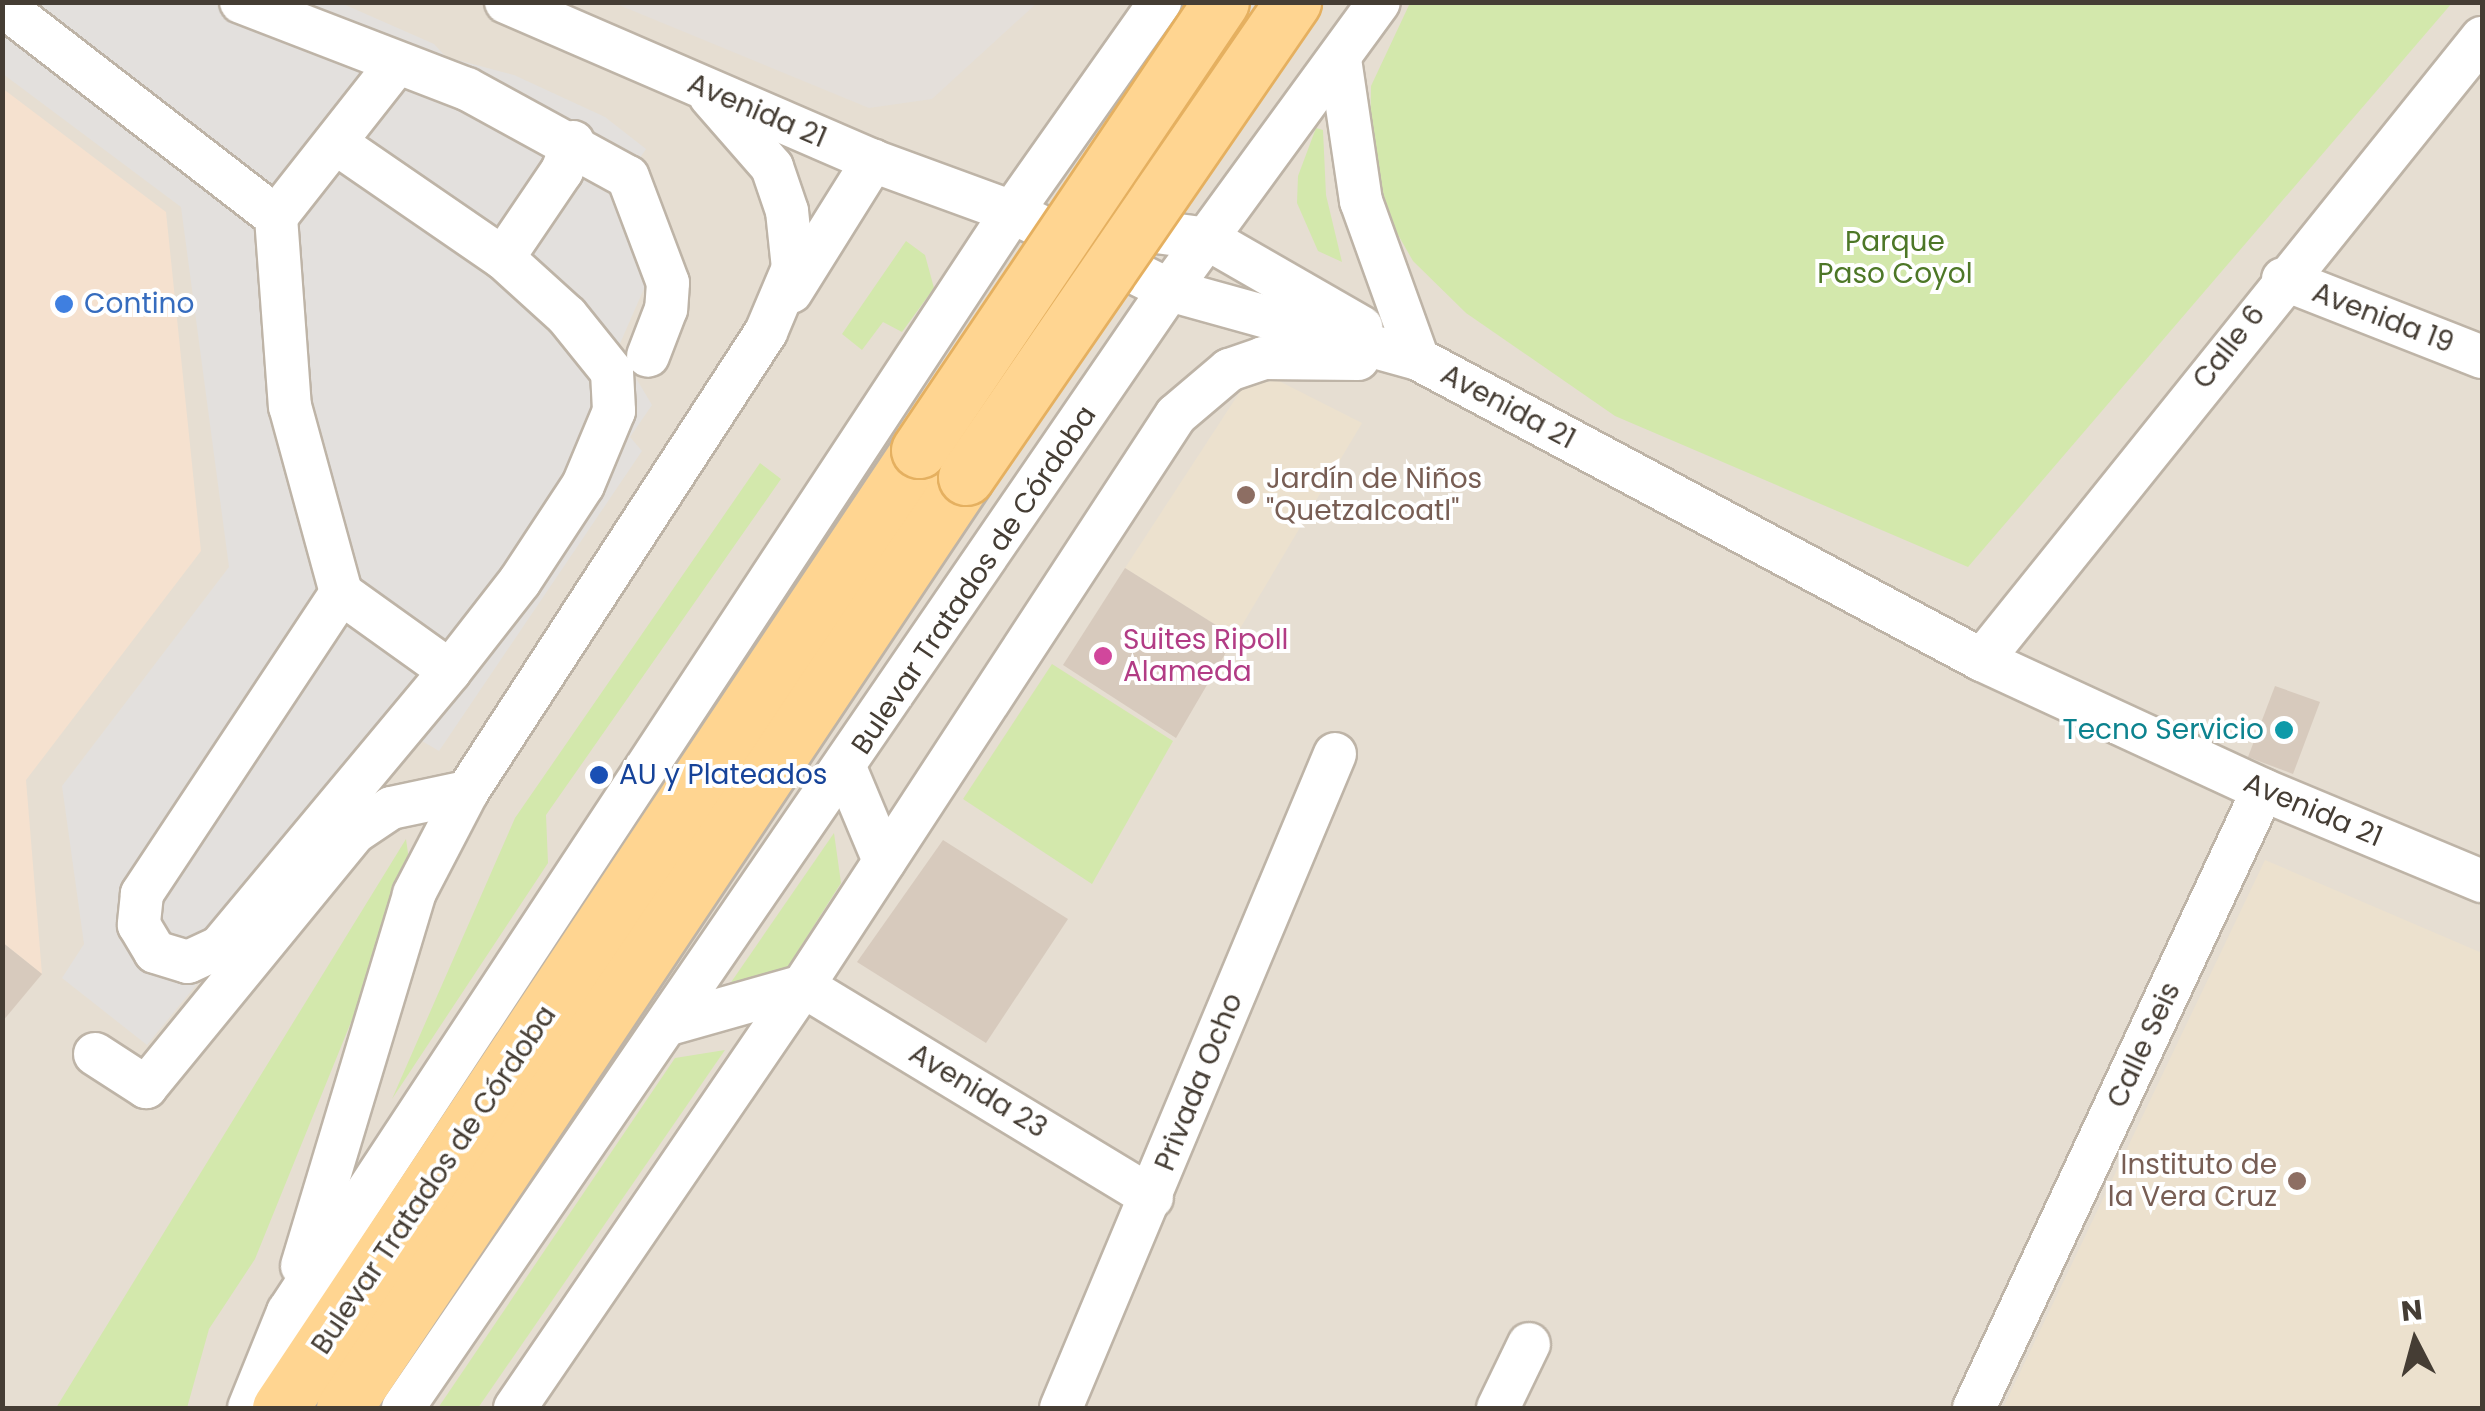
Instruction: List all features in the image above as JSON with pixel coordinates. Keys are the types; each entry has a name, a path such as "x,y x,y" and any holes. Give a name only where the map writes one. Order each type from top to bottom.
{"main road":[{"name":"Bulevar Tratados de Córdoba","path":"280,1408 1221,2"},
{"name":"Bulevar Tratados de Córdoba","path":"344,1408 966,477 1294,2"}],"street":[{"path":"241,2 396,66 467,88 573,142 628,176 668,283 666,309 648,356"},
{"name":"Avenida 21","path":"506,2 874,161 1012,212 1170,290 1418,359 1982,660 2263,790 2482,881"},
{"name":"Bulevar Tratados de Córdoba","path":"250,1408 288,1312 1012,212 1160,2"},
{"name":"Bulevar Tratados de Córdoba","path":"403,1408 846,770 1170,290 1379,2"},
{"path":"2,5 276,217"},
{"name":"Calle 6","path":"1982,660 2283,279 2482,38"},
{"path":"1340,60 1360,201 1418,359"},
{"path":"396,66 276,217 290,406 341,593 450,671"},
{"path":"703,88 772,168 787,211 792,268 766,332"},
{"path":"503,258 562,172 573,142"},
{"path":"337,144 503,258 567,316 612,372 614,410 582,485 520,581 450,671 220,946 188,962 155,952 138,925 142,894 341,593"},
{"path":"288,1312 414,894 467,792 874,161"},
{"path":"1012,212 1208,239 1418,359"},
{"name":"Avenida 19","path":"2283,279 2482,357"},
{"path":"515,1408 803,986 1176,415 1229,370 1263,358 1418,359"},
{"name":"Privada Ocho","path":"1060,1408 1152,1197 1335,754"},
{"path":"846,770 884,861"},
{"name":"Calle Seis","path":"1974,1408 2263,790"},
{"path":"96,1054 146,1087 355,832 392,808 467,792"},
{"path":"669,1024 803,986"},
{"name":"Avenida 23","path":"803,986 1152,1197"},
{"path":"1498,1408 1529,1344"}],"shaded area":[{"path":"2,3 341,3 434,44 446,57 514,75 605,117 646,149 616,193 646,284 618,348 652,405 630,437 642,451 439,751 405,731 147,1045 62,978 84,944 62,786 229,567 181,207 3,74"},
{"path":"3,3 2482,3 2482,1408 3,1408"},
{"path":"614,3 1037,3 932,99 869,108"},
{"path":"2,88 166,212 201,551 26,780 42,974 2,942"},
{"name":"Jardín de Niños \"Quetzalcoatl\"","path":"1277,380 1362,423 1235,637 1125,568 1243,387"},
{"name":"Instituto de la Vera Cruz","path":"2265,860 2482,953 2482,1408 2003,1408"}],"green space":[{"name":"Parque Paso Coyol","path":"1410,3 2452,3 1968,567 1615,416 1466,313 1413,261 1381,205 1370,153 1371,86"},
{"path":"1316,128 1323,130 1326,195 1342,262 1318,251 1297,203 1298,176"},
{"path":"906,241 925,255 934,288 902,332 883,322 862,350 842,334"},
{"path":"760,463 781,479 546,815 548,863 392,1099 515,818"},
{"path":"1052,664 1173,741 1092,884 963,799"},
{"path":"834,833 841,883 782,976 725,991"},
{"path":"406,839 411,874 255,1259 209,1329 187,1408 56,1408"},
{"path":"725,1050 478,1408 438,1408 675,1058"}],"building":[{"path":"1125,568 1235,637 1176,738 1063,665"},
{"name":"Tecno Servicio","path":"2275,686 2320,702 2293,774 2248,757"},
{"path":"943,840 1068,919 986,1043 857,962"},
{"path":"2,942 42,974 2,1022"}],"place":[{"name":"Contino","path":"64,304"},
{"name":"Jardín de Niños \"Quetzalcoatl\"","path":"1246,495"},
{"name":"Suites Ripoll Alameda","path":"1103,656"},
{"name":"Tecno Servicio","path":"2284,730"},
{"name":"AU y Plateados","path":"599,775"},
{"name":"Instituto de la Vera Cruz","path":"2297,1181"}]}
